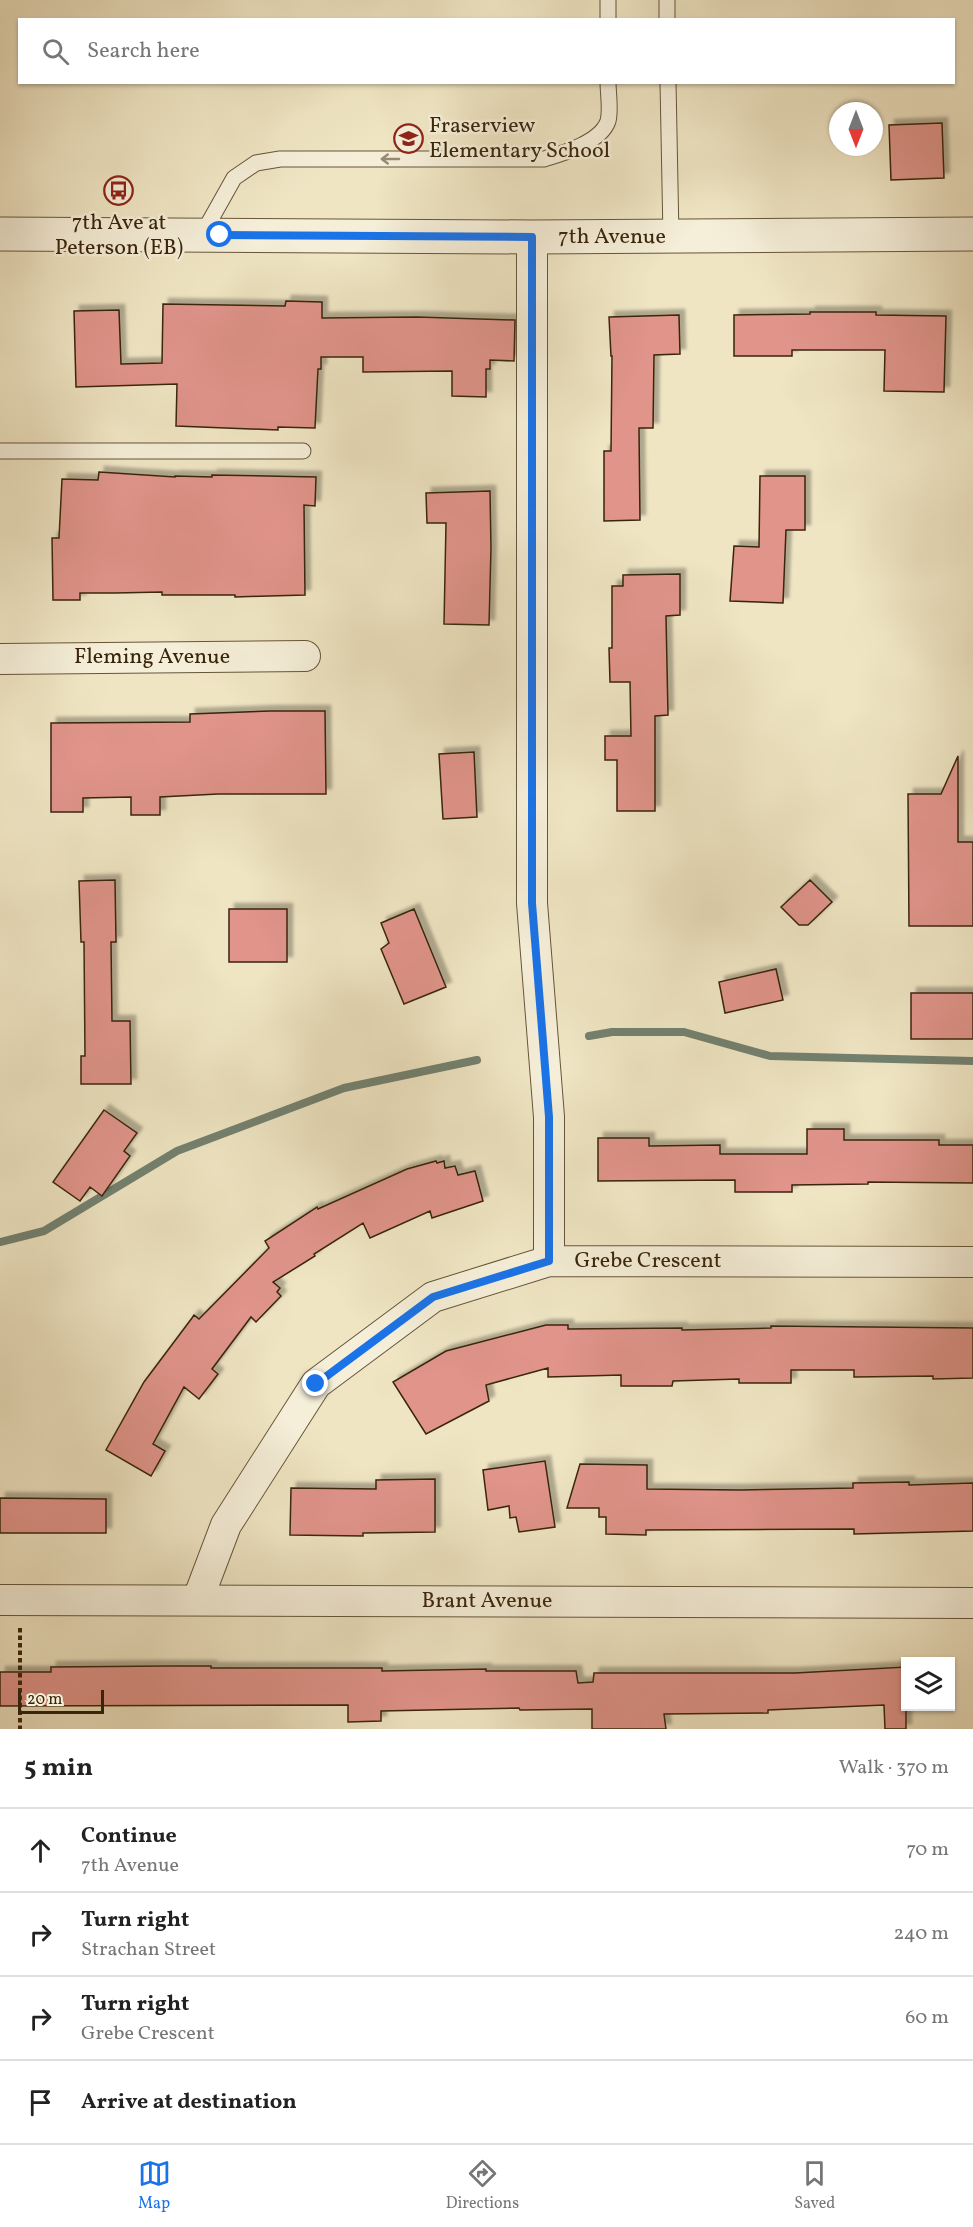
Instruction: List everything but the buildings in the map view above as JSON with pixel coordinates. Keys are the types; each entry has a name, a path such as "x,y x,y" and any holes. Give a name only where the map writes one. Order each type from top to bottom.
{"street":[{"name":"7th Avenue","path":"0,234 532,237 973,234"},
{"path":"532,237 532,903 549,1117 549,1261"},
{"name":"Fleming Avenue","path":"0,659 305,656"},
{"name":"Grebe Crescent","path":"198,1599 226,1525 316,1384 433,1297 549,1261 973,1263"},
{"name":"Brant Avenue","path":"10,1600 973,1603"}],"lane":[{"path":"608,0 608,18"},
{"path":"667,0 667,18"},
{"path":"202,235 234,178 256,163 280,159 544,159 566,152 594,137 608,120 608,84"},
{"path":"668,84 671,237"},
{"path":"0,451 303,451"}],"path":[{"path":"10,1600 21,1729"}],"waterway":[{"path":"589,1036 612,1032 684,1032 770,1056 973,1061"},
{"path":"0,1242 44,1231 177,1151 344,1088 477,1060"}],"place":[{"name":"Fraserview Elementary School","path":"408,139"},
{"name":"7th Ave at Peterson (EB)","path":"119,191"}],"route":[{"path":"220,235 532,237 532,903 549,1117 549,1261 433,1297 316,1384"}]}
